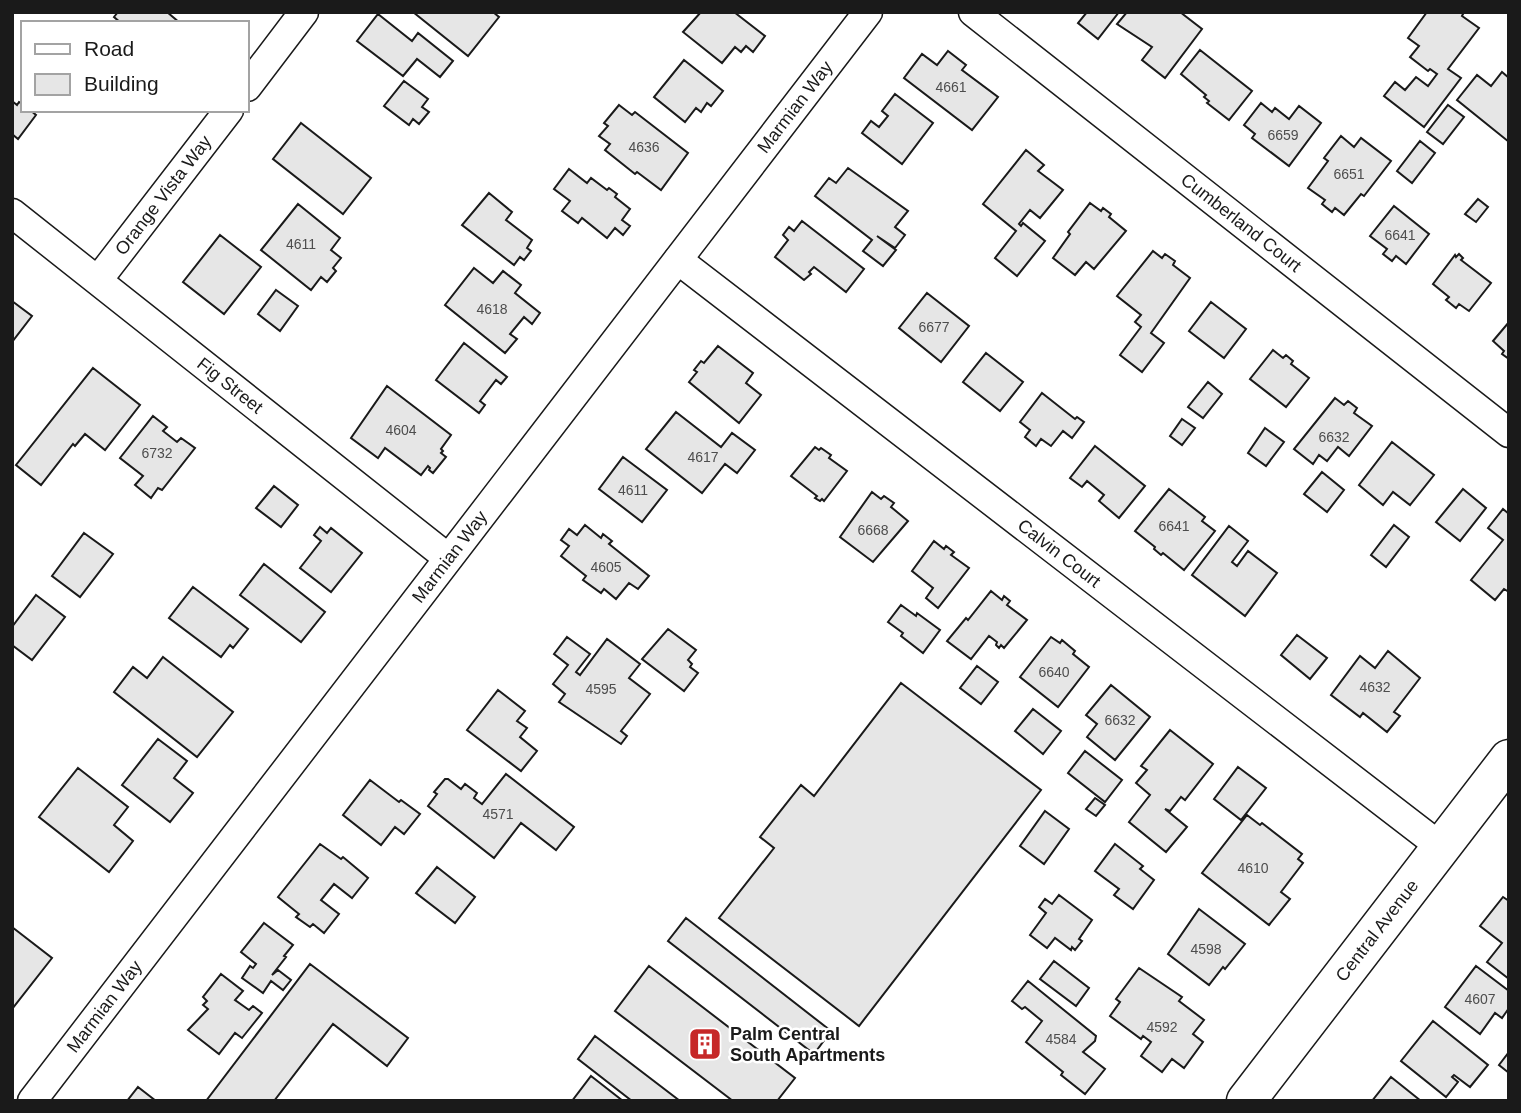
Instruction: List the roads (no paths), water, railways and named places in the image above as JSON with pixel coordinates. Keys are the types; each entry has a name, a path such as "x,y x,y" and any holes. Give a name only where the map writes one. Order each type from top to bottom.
{"main road":[{"name":"Central Avenue","path":"1246,1101 1509,759"}],"street":[{"path":"248,86 304,12"},
{"name":"Marmian Way","path":"32,1101 868,12"},
{"name":"Cumberland Court","path":"973,12 1509,433"},
{"name":"Orange Vista Way","path":"99,280 227,112"},
{"name":"Fig Street","path":"12,213 448,558"},
{"name":"Calvin Court","path":"678,260 1441,847"}],"place":[{"name":"Palm Central South Apartments","path":"705,1044"}]}
